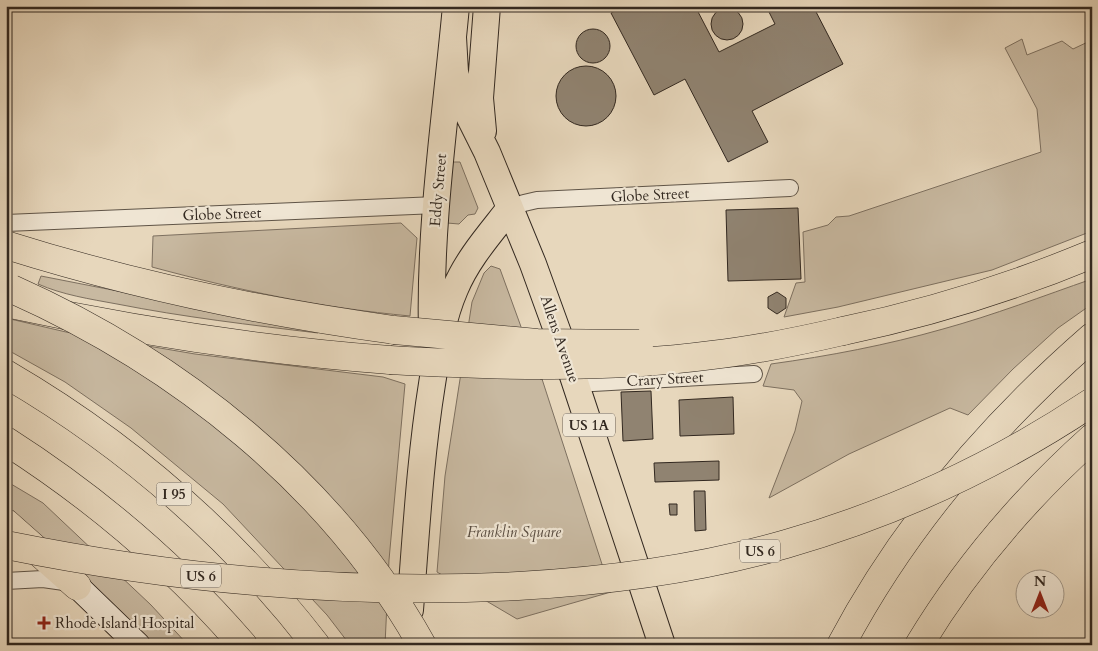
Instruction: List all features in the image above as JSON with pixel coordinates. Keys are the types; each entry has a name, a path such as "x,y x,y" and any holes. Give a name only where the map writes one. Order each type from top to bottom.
{"highway":[{"path":"6,245 145,284 293,315 394,330 490,340 598,344 723,342 843,331"},
{"path":"6,303 106,324 206,341 283,351 463,364 536,365 642,362 745,351 843,331 955,304 1021,282 1092,254"},
{"path":"6,286 71,316 123,346 196,395 241,431 288,473 345,535 380,580 422,645"},
{"path":"841,645 877,582 944,488 988,437 1040,384 1092,337"},
{"name":"I 95","path":"6,374 56,404 92,429 170,490 249,566 316,645"},
{"name":"US 6","path":"6,545 81,560 151,570 326,586 469,588 540,585 610,578 680,568 750,554 785,545 852,523 919,497 983,467 1045,432 1092,402"},
{"path":"919,645 951,594 993,540 1041,486 1092,438"},
{"path":"6,441 86,496 140,541 196,593 242,645"},
{"path":"6,523 77,586"}],"main road":[{"name":"Eddy Street","path":"434,375 431,288 456,6"},
{"name":"US 1A","path":"487,6 480,98 487,152"},
{"name":"Allens Avenue","path":"453,38 457,86 462,102 487,152 533,264 662,645"},
{"name":"Eddy Street","path":"408,645 421,475 441,333 454,289 473,255 510,208"}],"street":[{"name":"Globe Street","path":"510,208 537,200 790,188"},
{"name":"Globe Street","path":"6,223 437,205"},
{"name":"Crary Street","path":"575,384 754,374"},
{"path":"6,581 50,579 77,586 138,645"}],"green space":[{"path":"1022,39 1027,55 1062,41 1073,49 1092,40 1092,231 992,270 838,307 784,317 796,283 805,282 803,232 828,225 836,217 849,216 1041,152 1037,109 1005,48"},
{"path":"452,162 460,162 478,208 475,214 468,215 459,224 447,223"},
{"path":"401,223 417,238 410,316 377,313 280,297 152,267 153,236"},
{"name":"Franklin Square","path":"491,266 500,269 540,379 542,379 611,592 517,619 437,572 445,476 472,302 484,273"},
{"path":"41,276 319,329 318,333 242,324 97,300 47,288 38,284"},
{"path":"1092,279 1092,304 1058,328 1013,369 968,415 950,408 849,454 769,498 795,431 802,401 794,390 763,386 771,364 858,350 922,335 981,318"},
{"path":"6,318 66,332 195,354 383,377 405,384 389,560 385,645 350,645 327,615 223,504 131,428 65,382 6,349"},
{"path":"6,481 43,503 151,605 188,645 151,645 6,514"}],"building":[{"path":"625,6 695,6 719,52 775,24 766,6 813,6 843,64 752,111 768,142 728,162 685,79 654,95 611,13"},
{"path":"727,8 739,12 743,24 739,36 727,40 715,36 711,24 715,12"},
{"path":"593,29 605,34 610,46 605,58 593,63 581,58 576,46 581,34"},
{"path":"586,66 603,71 611,79 616,96 611,113 603,121 586,126 569,121 561,113 556,96 561,79 569,71"},
{"path":"798,208 801,279 728,281 726,210"},
{"path":"777,292 786,298 786,308 777,314 768,308 768,297"},
{"path":"651,391 653,439 623,441 621,392"},
{"path":"733,397 734,434 680,436 679,400"},
{"path":"719,461 719,480 655,482 654,463"},
{"path":"694,491 705,491 706,530 695,531"},
{"path":"669,504 677,504 677,515 670,515"}],"place":[{"name":"Rhode Island Hospital","path":"44,623"}]}
